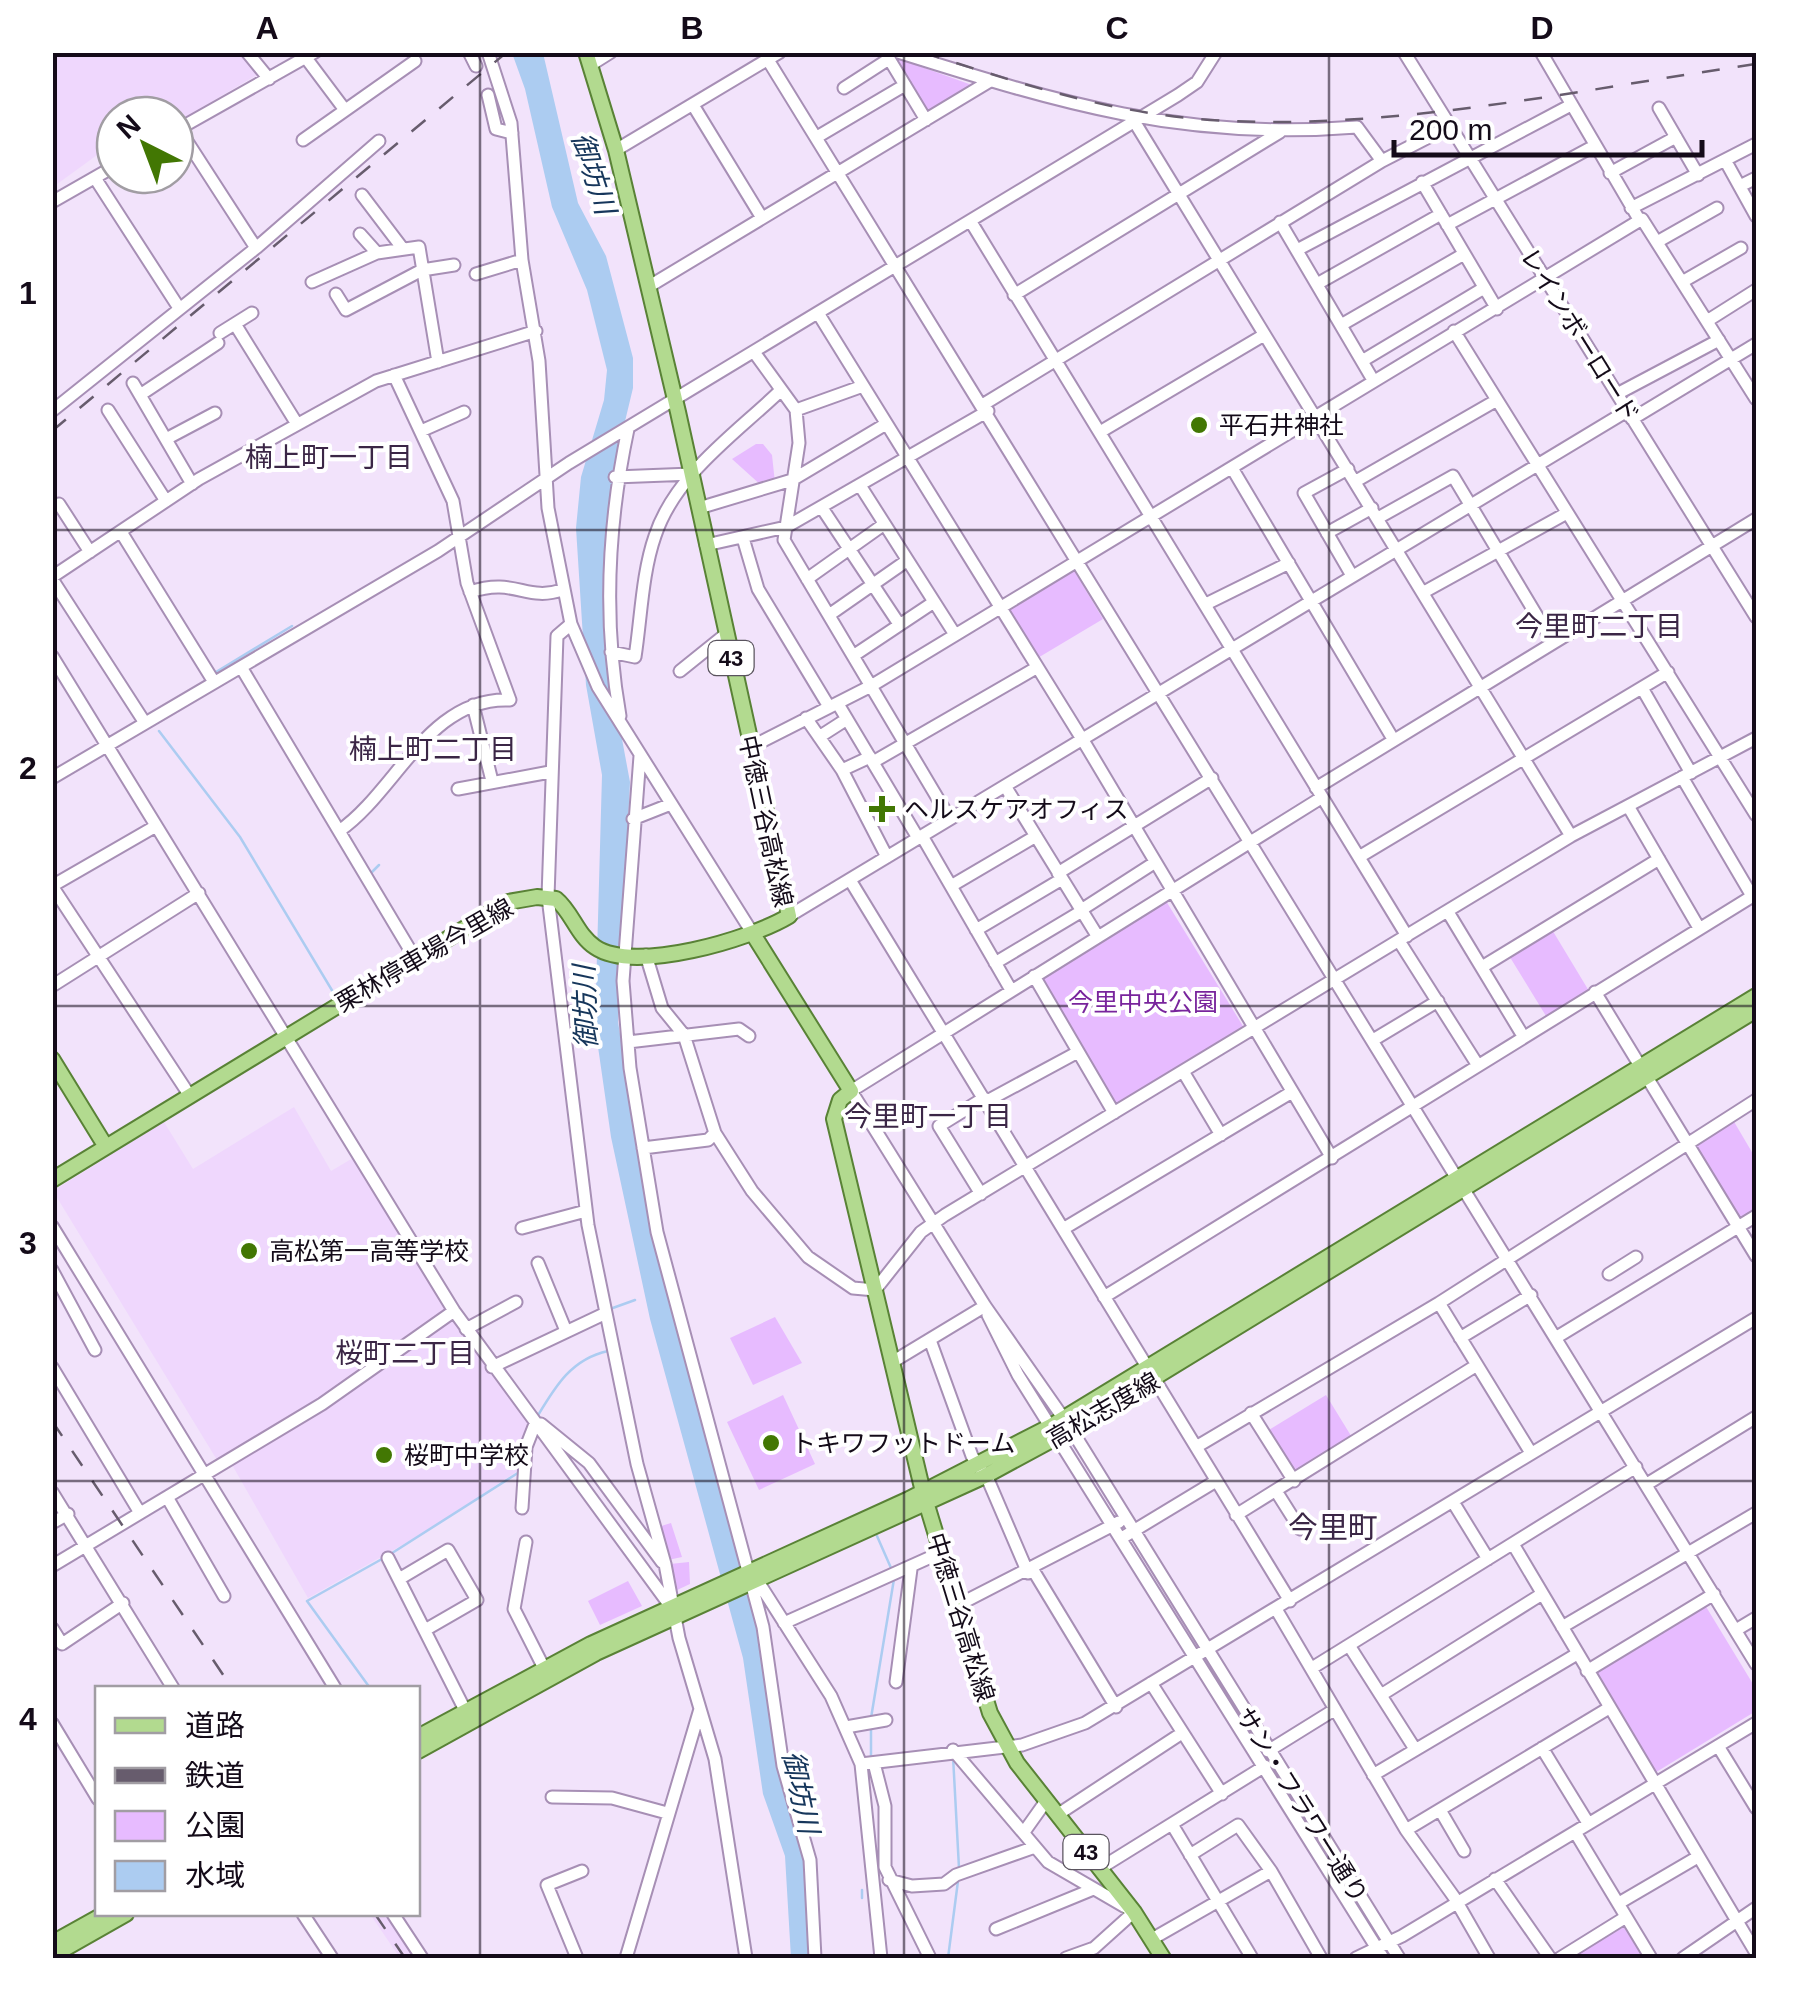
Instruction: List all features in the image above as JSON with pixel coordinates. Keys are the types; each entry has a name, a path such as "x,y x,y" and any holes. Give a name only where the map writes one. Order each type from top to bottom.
{"main road":[{"name":"中徳三谷高松線","path":"589,58 616,150 675,400 789,916 753,934 851,1091 840,1100 834,1118 924,1498 990,1712 1007,1747 1134,1912 1163,1958"},
{"name":"栗林停車場今里線","path":"52,1180 508,902 548,897 561,903 598,949 623,956 753,934"},
{"name":"高松志度線","path":"420,1736 468,1716 546,1673 673,1612 924,1498 1061,1427 1644,1072 1756,996"},
{"name":"高松志度線","path":"1644,1072 1756,1010"},
{"path":"52,1059 106,1147"},
{"name":"高松志度線","path":"420,1750 468,1716"},
{"path":"52,1942 100,1916"},
{"path":"52,1956 122,1916"}],"street":[{"path":"247,52 269,79"},
{"path":"469,52 476,66"},
{"path":"488,52 502,86 512,133 522,260 536,332 546,479 562,590 571,624 582,654 621,725 753,934"},
{"path":"589,58 611,52"},
{"path":"616,150 780,52"},
{"path":"52,778 459,538 587,452 1197,82 1216,52"},
{"name":"レインボーロード","path":"1404,52 1756,617"},
{"path":"1542,52 1631,208 1756,398"},
{"path":"195,120 311,55 345,110"},
{"path":"890,55 1136,120 1280,132 1357,127 1382,161"},
{"path":"890,55 926,120"},
{"path":"844,88 890,55"},
{"path":"768,60 986,407 1756,1664"},
{"path":"303,140 415,61"},
{"path":"648,287 990,81"},
{"path":"816,137 905,85"},
{"path":"488,95 496,129 512,133"},
{"path":"694,105 762,218"},
{"path":"1297,250 1570,105"},
{"path":"1660,108 1698,176"},
{"path":"1136,120 1218,262 1571,836"},
{"path":"706,545 786,527 861,487 1055,360 1280,222 1450,126"},
{"path":"1014,295 1280,132"},
{"path":"1610,173 1676,137"},
{"path":"52,411 256,248 380,141"},
{"path":"1631,208 1756,144"},
{"path":"1317,284 1444,220 1496,199 1594,146"},
{"path":"195,157 256,248"},
{"path":"1725,160 1756,216"},
{"path":"52,202 95,178"},
{"path":"1740,186 1756,178"},
{"path":"1422,182 1497,309"},
{"path":"106,195 179,308"},
{"path":"362,195 403,249"},
{"path":"1656,242 1717,208"},
{"path":"751,747 871,686 1640,221"},
{"path":"970,222 1206,604 1478,1064"},
{"path":"1280,222 1373,380"},
{"path":"360,234 377,254"},
{"path":"312,282 377,254 418,247 438,362"},
{"path":"1682,282 1741,248"},
{"path":"1341,325 1464,254"},
{"path":"476,274 522,260"},
{"path":"336,294 346,310 422,270 454,265"},
{"path":"1362,361 1484,288"},
{"path":"1707,321 1756,290"},
{"path":"192,484 136,389 252,313"},
{"path":"818,313 1082,738 1332,1158"},
{"path":"236,324 297,424"},
{"path":"1454,331 1756,815"},
{"path":"144,724 53,580 192,484 297,424 394,375 536,332"},
{"path":"1100,432 1264,335"},
{"path":"1617,394 1719,340"},
{"path":"789,916 1470,503 1536,464 1733,362 1756,344"},
{"path":"754,352 796,410 798,443 784,540 950,819"},
{"path":"339,831 408,756 472,705 488,699 510,700 470,592 453,501 394,375"},
{"path":"796,410 863,386"},
{"path":"611,652 635,658 655,536 692,474 780,392"},
{"path":"1356,482 1497,400"},
{"path":"108,410 166,501"},
{"path":"420,431 464,412"},
{"path":"166,439 215,413"},
{"path":"698,508 792,480 886,424"},
{"path":"621,725 611,652 610,534 626,430"},
{"path":"1232,468 1392,739"},
{"path":"1348,469 1304,493 1351,574"},
{"path":"616,477 692,474"},
{"path":"1327,533 1453,476 1552,641"},
{"path":"861,487 954,633"},
{"path":"59,504 90,552"},
{"path":"822,508 899,624"},
{"path":"1424,592 1567,513"},
{"path":"851,1091 1252,842 1392,739 1756,519"},
{"path":"807,578 882,525"},
{"path":"121,532 220,679"},
{"path":"743,538 758,589 833,705 848,719 1011,990"},
{"path":"829,615 906,562"},
{"path":"1206,604 1289,562"},
{"path":"470,592 494,584 543,595 562,590"},
{"path":"853,656 934,602"},
{"path":"571,624 557,636 548,897 586,1211 637,1464 722,1799 746,1958"},
{"path":"680,671 726,634"},
{"path":"52,656 454,1311 673,1612"},
{"path":"242,667 416,960"},
{"path":"842,770 905,744 1036,668"},
{"path":"1358,856 1668,672"},
{"path":"1104,1298 1754,895 1642,688"},
{"path":"472,705 492,781"},
{"path":"806,718 842,770 887,857"},
{"path":"819,737 848,719"},
{"path":"646,955 662,1008 684,1035 716,1133 752,1191 808,1257 853,1288 875,1290 933,1223 1256,1032 1571,836 1756,738"},
{"path":"640,756 623,956 628,1042 643,1148 657,1232 768,1657 783,1766 810,1860 814,1958"},
{"path":"458,789 550,772"},
{"path":"976,930 1132,825 1212,778"},
{"path":"1005,786 1098,937"},
{"path":"633,819 670,804"},
{"path":"1628,806 1699,928"},
{"path":"156,826 52,886 190,1096"},
{"path":"951,886 1036,836"},
{"path":"1482,967 1659,859"},
{"path":"995,963 1154,863"},
{"path":"850,880 1290,1601"},
{"path":"52,986 199,893"},
{"path":"1448,912 1523,1036"},
{"path":"1034,976 1114,1114"},
{"path":"1595,992 1756,1256"},
{"path":"1374,1040 1438,1001"},
{"path":"628,1042 739,1030 749,1036"},
{"path":"981,1194 939,1126 1078,1052"},
{"path":"1184,1073 1221,1134"},
{"name":"サン・フラワー通り","path":"851,1091 1382,1950 1399,1958"},
{"path":"1063,1229 1292,1092"},
{"path":"1196,1448 1439,1303 1756,1100"},
{"path":"643,1148 708,1140 716,1133"},
{"path":"522,1228 586,1211"},
{"path":"1557,1337 1756,1216"},
{"path":"52,1226 334,1686"},
{"path":"1608,1274 1631,1260 1641,1286"},
{"path":"538,1263 566,1330"},
{"path":"52,1270 95,1350"},
{"path":"1460,1338 1531,1294"},
{"path":"466,1329 516,1302"},
{"path":"1439,1303 1531,1453"},
{"path":"894,1361 985,1306"},
{"path":"52,1566 322,1404 454,1311"},
{"path":"492,1367 606,1313"},
{"path":"868,1763 953,1750 1007,1747 1058,1735 1116,1706 1756,1318"},
{"path":"930,1340 982,1470 1030,1572 1116,1706"},
{"path":"1236,1515 1477,1365"},
{"path":"52,1367 140,1513"},
{"path":"1252,1413 1294,1480"},
{"path":"1647,1484 1756,1417"},
{"path":"535,1424 562,1439 588,1463 664,1564"},
{"path":"522,1508 526,1448 535,1424"},
{"path":"1312,1668 1636,1466"},
{"path":"1127,1535 1216,1481"},
{"path":"1276,1491 1300,1528"},
{"path":"52,1492 172,1686"},
{"path":"167,1497 224,1596"},
{"path":"1453,1502 1488,1559"},
{"path":"1562,1628 1756,1512"},
{"path":"52,1523 68,1514"},
{"path":"958,1606 1120,1522"},
{"path":"526,1542 514,1608 546,1673"},
{"path":"1514,1544 1652,1784 1756,1953"},
{"path":"398,1579 448,1550 477,1600 425,1630"},
{"path":"784,1623 942,1552"},
{"path":"388,1558 468,1716"},
{"path":"896,1682 911,1569"},
{"path":"748,1579 784,1623 868,1763 885,1806 889,1880 930,1958"},
{"path":"1381,1694 1542,1594"},
{"path":"1587,1672 1714,1594"},
{"path":"52,1628 62,1644 123,1603"},
{"path":"1276,1610 1406,1830 1457,1903 1488,1958"},
{"path":"1736,1630 1756,1618"},
{"path":"1350,1647 1416,1750"},
{"path":"1373,1775 1577,1654"},
{"path":"1151,1684 1222,1794"},
{"path":"626,1958 701,1707"},
{"path":"1406,1830 1608,1708"},
{"path":"1100,1869 1222,1794 1264,1758 1334,1710"},
{"path":"846,1727 886,1720"},
{"path":"52,1723 95,1795"},
{"path":"1356,1958 1382,1950 1756,1723"},
{"path":"1057,1815 1182,1733"},
{"path":"1718,1746 1756,1808"},
{"path":"1542,1748 1588,1824"},
{"path":"953,1750 1048,1862 1090,1890 1134,1912 1094,1953 1066,1958"},
{"path":"868,1763 869,1856 881,1958"},
{"path":"1744,1787 1756,1780"},
{"path":"552,1797 612,1798 667,1814"},
{"path":"1024,1832 1046,1801"},
{"path":"1440,1810 1464,1851"},
{"path":"1190,1854 1238,1825 1272,1871 1321,1958"},
{"path":"1173,1826 1252,1958"},
{"path":"1575,1832 1651,1958"},
{"path":"889,1880 912,1886 944,1884 956,1875 1035,1847"},
{"path":"869,1856 885,1860"},
{"path":"1619,1903 1696,1858"},
{"path":"577,1958 547,1886 582,1871"},
{"path":"1152,1939 1272,1871"},
{"path":"1495,1879 1550,1958"},
{"path":"996,1929 1090,1890"},
{"path":"1683,1958 1756,1908"},
{"path":"304,1916 332,1958"},
{"path":"394,1916 422,1958"},
{"path":"1560,1958 1626,1917"}],"shaded area":[{"path":"53,53 240,53 257,75 195,111 195,95 95,95 95,157 53,187"},
{"name":"高松第一高等学校","path":"294,1107 331,1171 353,1158 447,1309 320,1399 217,1460 53,1191 164,1122 193,1169"},
{"name":"桜町中学校","path":"452,1317 530,1424 522,1468 420,1535 308,1598 231,1463"},
{"path":"371,1916 389,1916 418,1958 400,1958"}],"green space":[{"path":"894,60 971,87 927,114"},
{"path":"756,444 763,444 772,455 775,483 763,487 732,459"},
{"path":"1072,567 1103,619 1036,659 1005,607"},
{"name":"今里中央公園","path":"1166,901 1246,1031 1118,1106 1042,977"},
{"path":"1551,928 1589,991 1546,1016 1508,954"},
{"path":"1733,1120 1756,1159 1756,1210 1741,1220 1695,1144"},
{"path":"775,1317 802,1363 753,1385 730,1338"},
{"name":"トキワフットドーム","path":"783,1395 815,1464 759,1490 727,1422"},
{"path":"1326,1395 1353,1439 1294,1475 1267,1431"},
{"path":"671,1523 682,1557 668,1560 658,1527"},
{"path":"689,1562 690,1584 675,1591 670,1564"},
{"path":"628,1581 642,1606 600,1625 588,1601"},
{"path":"1705,1605 1756,1689 1756,1711 1653,1774 1592,1672"},
{"path":"1624,1927 1643,1958 1570,1958"}],"water":[{"path":"512,53 543,53 578,203 606,256 633,358 633,388 614,467 607,523 619,723 630,782 618,1022 653,1232 759,1635 777,1765 805,1867 812,1958 791,1958 785,1856 763,1794 743,1658 650,1319 611,1137 595,1026 602,775 586,685 576,528 581,477 604,400 607,370 587,290 552,207 525,89"}],"waterway":[{"path":"216,672 292,626"},
{"path":"159,731 240,837 336,997"},
{"path":"372,872 379,865"},
{"path":"610,1309 635,1300"},
{"path":"537,1417 574,1367 608,1351 602,1321"},
{"path":"389,1555 521,1471"},
{"path":"877,1536 891,1568"},
{"path":"369,1686 307,1601 382,1559"},
{"path":"871,1718 894,1579"},
{"path":"871,1726 871,1758"},
{"path":"953,1756 959,1868"},
{"path":"948,1958 958,1881"},
{"path":"862,1890 862,1898"}],"railway":[{"path":"52,431 507,52"},
{"path":"922,52 1092,102 1222,121 1298,122 1453,110 1756,64"},
{"path":"52,1421 231,1686"},
{"path":"376,1916 405,1958"}],"place":[{"name":"平石井神社","path":"1199,425"},
{"name":"ヘルスケアオフィス","path":"882,809"},
{"name":"高松第一高等学校","path":"249,1251"},
{"name":"トキワフットドーム","path":"771,1443"},
{"name":"桜町中学校","path":"384,1455"}],"district":[{"name":"楠上町一丁目","path":"329,457"},
{"name":"今里町二丁目","path":"1599,626"},
{"name":"楠上町二丁目","path":"433,749"},
{"name":"今里町一丁目","path":"928,1116"},
{"name":"桜町二丁目","path":"405,1353"},
{"name":"今里町","path":"1333,1528"}],"water label":[{"name":"御坊川","path":"594,173"},
{"name":"御坊川","path":"585,1007"},
{"name":"御坊川","path":"801,1792"}]}
